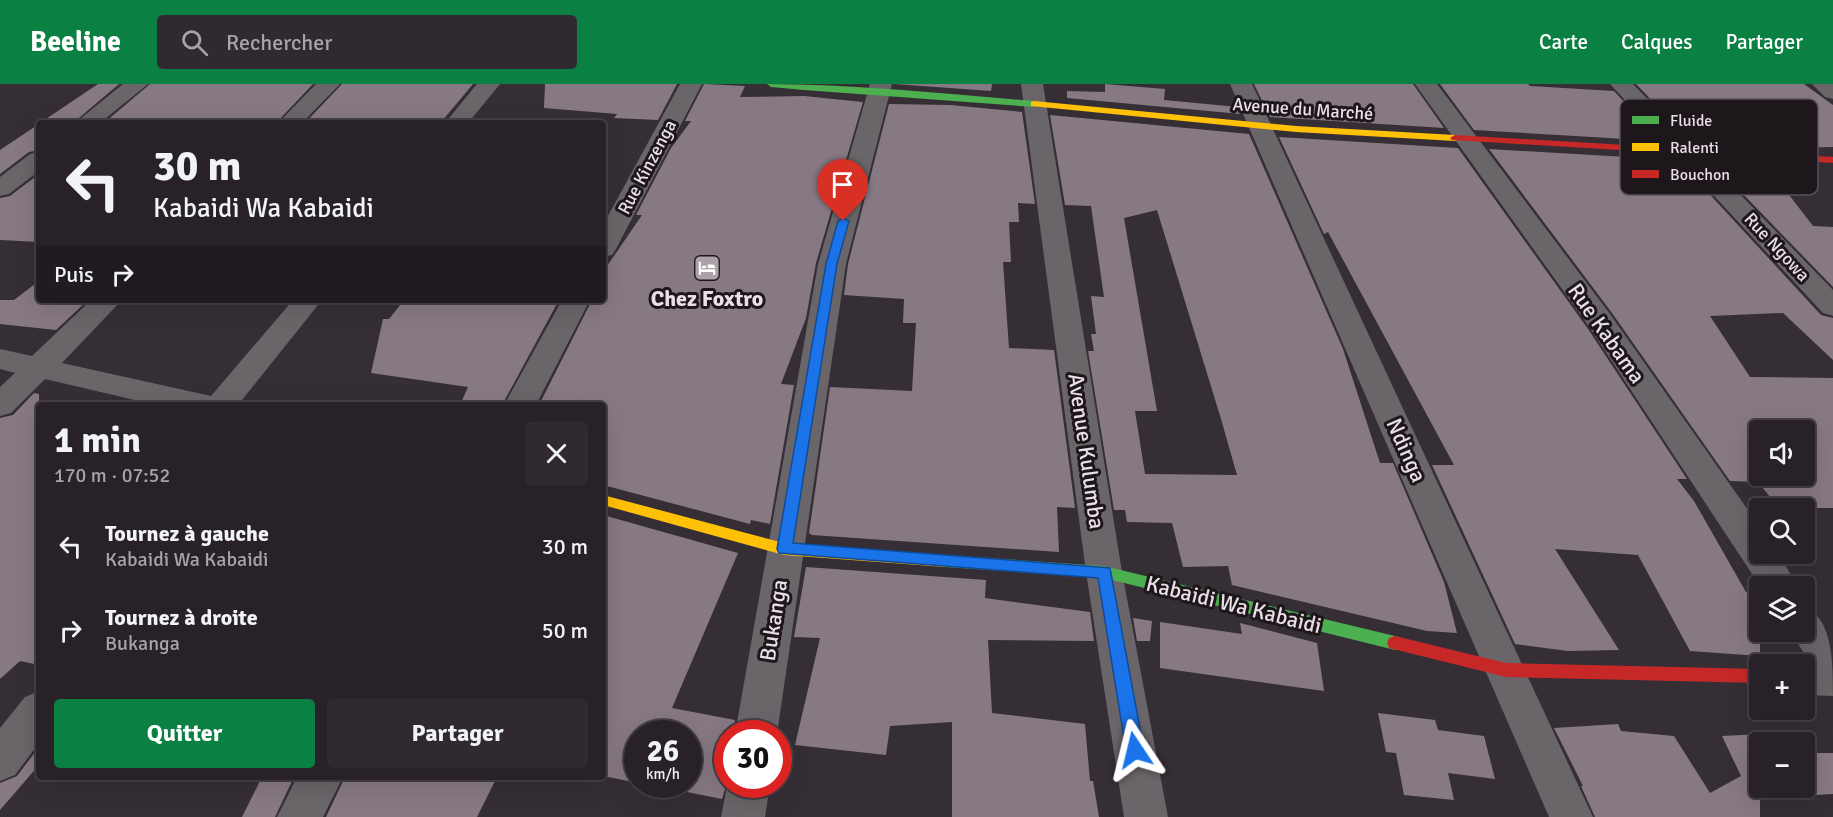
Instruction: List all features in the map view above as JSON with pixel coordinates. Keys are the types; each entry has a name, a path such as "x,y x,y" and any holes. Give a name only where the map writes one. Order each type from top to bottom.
{"street":[{"path":"90,120 137,84"},
{"path":"292,120 329,84"},
{"path":"459,120 489,84"},
{"name":"Rue Kinzenga","path":"606,243 691,84"},
{"name":"Avenue du Marché","path":"771,84 880,89 950,96 1034,94 1296,129 1620,147"},
{"name":"Ndinga","path":"1240,84 1571,817"},
{"name":"Rue Kabama","path":"1426,84 1600,321 1773,576"},
{"name":"Rue Ngowa","path":"1622,84 1637,99"},
{"path":"1823,84 1833,92"},
{"name":"Bukanga","path":"758,720 784,549 832,264 880,89"},
{"name":"Avenue Kulumba","path":"1034,94 1104,572 1146,817"},
{"name":"Avenue du Marché","path":"1818,159 1833,160"},
{"path":"0,189 36,161"},
{"name":"Rue Ngowa","path":"1729,195 1833,307"},
{"path":"0,405 105,303"},
{"path":"223,402 305,303"},
{"path":"522,402 574,303"},
{"path":"0,359 191,402"},
{"name":"Kabaidi Wa Kabaidi","path":"606,501 784,549 1104,572 1506,670 1749,676"},
{"path":"1815,638 1833,664"},
{"path":"1815,677 1833,678"},
{"path":"0,761 36,714"},
{"path":"300,817 319,780"},
{"path":"743,817 746,798"}],"building":[{"path":"98,84 119,84 77,120 44,120"},
{"path":"150,84 313,84 279,120 108,120"},
{"path":"342,84 473,84 443,120 379,118 377,120 308,120"},
{"path":"545,84 677,84 658,120 614,118 617,114 544,108"},
{"path":"704,84 745,86 740,97 804,96 863,102 816,263 806,318 781,384 794,385 770,524 751,520 750,524 606,486 606,402 541,402 590,303 606,303 606,268 642,215 636,215 671,148 691,121 685,121"},
{"path":"894,84 992,84 991,91"},
{"path":"1105,84 1165,89 1164,100 1238,107 1241,114 1067,98 1067,91 1105,92"},
{"path":"1254,84 1413,84 1444,128 1270,117"},
{"path":"1440,84 1528,84 1530,86 1614,91 1621,99 1620,139 1474,130"},
{"path":"1636,84 1804,84 1833,105 1833,147 1818,147 1818,99 1650,99"},
{"path":"889,104 950,105 1022,112 1035,204 1018,203 1019,222 1009,222 1011,262 1003,262 1009,348 1054,350 1075,508 1057,507 1059,552 809,533 830,387 912,391 916,323 903,323 904,299 844,295 848,264"},
{"path":"1050,115 1249,134 1343,349 1380,463 1393,463 1444,582 1457,633 1427,631 1232,585 1228,566 1183,567 1172,523 1127,522 1125,510 1114,510 1088,351 1094,351 1091,334 1096,334 1091,296 1104,297 1091,206 1065,205","holes":["1157,210 1237,475 1145,474 1135,411 1157,411 1124,218"]},
{"path":"36,126 36,151 29,152 0,174 0,150"},
{"path":"1279,137 1458,148 1588,329 1687,479 1677,479 1694,501 1746,592 1749,592 1749,642 1760,642 1760,654 1690,651 1638,555 1555,549 1619,650 1568,651 1515,644 1432,465 1454,465 1328,232 1324,234"},
{"path":"1489,149 1620,157 1620,195 1710,195 1821,315 1833,318 1833,360 1783,313 1710,316 1750,377 1833,378 1833,508 1815,508 1815,498 1771,498 1761,486 1815,486 1815,420 1749,420 1749,482 1730,481 1612,313"},
{"path":"36,176 36,242 0,240 0,198 10,196"},
{"path":"1744,195 1789,195 1813,226 1833,227 1833,287"},
{"path":"36,283 36,303 85,303 56,330 0,324 0,300 14,300"},
{"path":"402,303 557,303 504,402 461,402 468,387 371,373 383,319 389,319"},
{"path":"34,393 39,394 39,402 36,402 36,664 20,661 0,679 0,418 13,415"},
{"path":"606,516 738,553 672,708 735,720 714,720 714,797 702,795 702,720 624,720 624,780 606,777"},
{"path":"806,567 986,580 985,598 1090,612 1094,641 988,640 992,713 1085,724 1090,781 1093,781 1099,817 952,817 952,722 890,726 886,755 795,745 820,638 794,637"},
{"path":"1133,618 1152,621 1150,641 1137,641"},
{"path":"1160,622 1242,634 1240,623 1317,643 1324,691 1160,668"},
{"path":"1378,713 1435,720 1438,730 1484,736 1495,779 1448,773 1454,800 1404,795 1396,753 1386,752"},
{"path":"1618,724 1621,731 1674,736 1710,793 1741,776 1722,736 1749,735 1749,798 1760,798 1760,817 1595,817 1581,786 1583,786 1554,728"},
{"path":"36,751 36,768 0,810 0,783 17,776"},
{"path":"1815,753 1833,753 1833,794 1815,795"},
{"path":"260,780 293,780 275,817 242,817"},
{"path":"344,780 496,780 477,817 326,817"}],"traffic: fast":[{"path":"771,84 1034,104"},
{"path":"945,561 1104,572 1395,643"}],"traffic: slow":[{"path":"1034,104 1296,129 1455,138"},
{"path":"606,501 784,549 945,561"}],"traffic: jam":[{"path":"1455,138 1620,148"},
{"path":"1818,159 1833,160"},
{"path":"1395,643 1506,670 1749,676"}],"place":[{"name":"Chez Foxtro","path":"707,268"}],"route":[{"path":"843,221 832,264 784,549 1104,572 1135,750"}]}
